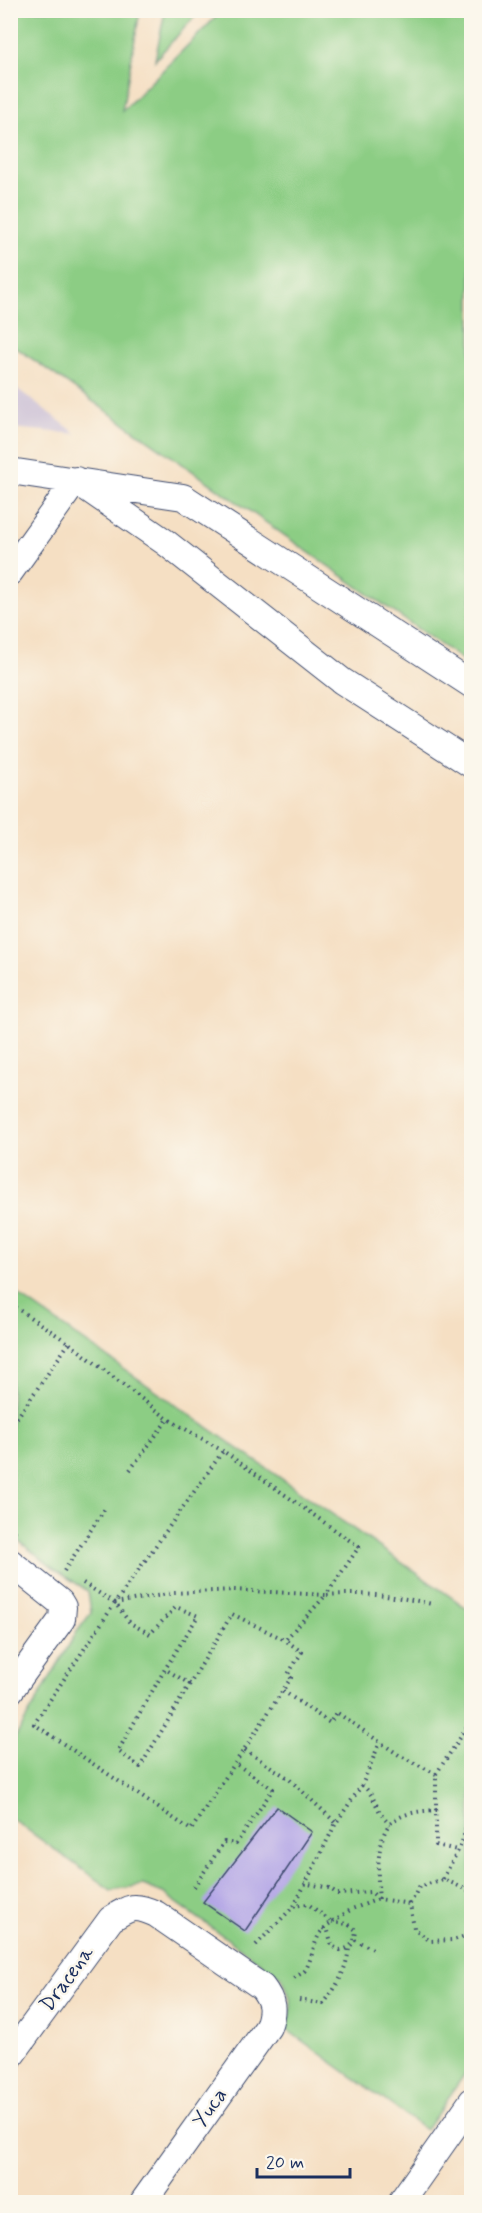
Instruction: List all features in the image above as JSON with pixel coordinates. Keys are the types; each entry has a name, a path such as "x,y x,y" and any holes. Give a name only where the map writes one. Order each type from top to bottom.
{"street":[{"path":"10,471 183,496 471,685"},
{"path":"10,572 76,480"},
{"path":"76,480 165,542 342,681 471,765"},
{"path":"10,1562 60,1602 63,1607 62,1619 10,1691"},
{"name":"Yuca","path":"129,1907 142,1907 156,1914 262,1987 271,1997 273,2012 268,2027 143,2202"},
{"name":"Dracena","path":"10,2057 111,1919 129,1907"},
{"path":"401,2202 471,2101"}],"path":[{"path":"10,1304 69,1343 168,1419 223,1451 359,1547 326,1595 285,1640"},
{"path":"10,1428 69,1343"},
{"path":"10,1415 16,1419"},
{"path":"130,1470 168,1419"},
{"path":"106,1507 64,1572 115,1603 130,1623 150,1634 176,1607 198,1616 118,1751 140,1767 232,1614 285,1640 302,1652 288,1674 291,1678 284,1691 190,1830 34,1724 115,1603 223,1451"},
{"path":"115,1603 184,1592 234,1590 396,1596 432,1604"},
{"path":"165,1669 190,1684"},
{"path":"284,1691 330,1723 336,1712 399,1755 436,1774"},
{"path":"457,1850 436,1845 436,1774 471,1720"},
{"path":"256,1945 294,1906 336,1823 362,1785 380,1742"},
{"path":"245,1750 288,1778 336,1823"},
{"path":"194,1887 224,1842 236,1844 273,1789 236,1764"},
{"path":"362,1785 370,1791 377,1804 379,1815 390,1824"},
{"path":"443,1879 470,1819 468,1806 471,1800"},
{"path":"379,1899 377,1882 379,1851 390,1824 402,1816 418,1811 437,1810"},
{"path":"471,1904 468,1890 443,1879 419,1887 410,1904 414,1928 430,1941 453,1940 471,1934"},
{"path":"304,1883 329,1888 338,1894 371,1892 379,1899 410,1904"},
{"path":"294,1978 305,1971 314,1944 323,1928 352,1909 379,1899"},
{"path":"294,1906 308,1904 332,1922 348,1924 356,1930 356,1940 349,1948 347,1966 334,1990 323,2004 299,2000"},
{"path":"323,1928 328,1930 332,1946 340,1950 349,1948"},
{"path":"356,1940 375,1950"}],"shaded area":[{"path":"11,384 77,434 11,428"}],"green space":[{"path":"11,10 140,11 122,111 222,11 471,11 471,666 11,344"},
{"path":"165,11 200,11 155,60"},
{"path":"11,1290 471,1611 471,2065 426,2130 286,2029 291,2003 282,1978 163,1893 143,1885 111,1890 11,1818 11,1745 76,1633 91,1613 88,1591 54,1569 11,1535"}],"building":[{"path":"277,1807 312,1832 245,1931 203,1902"}]}
